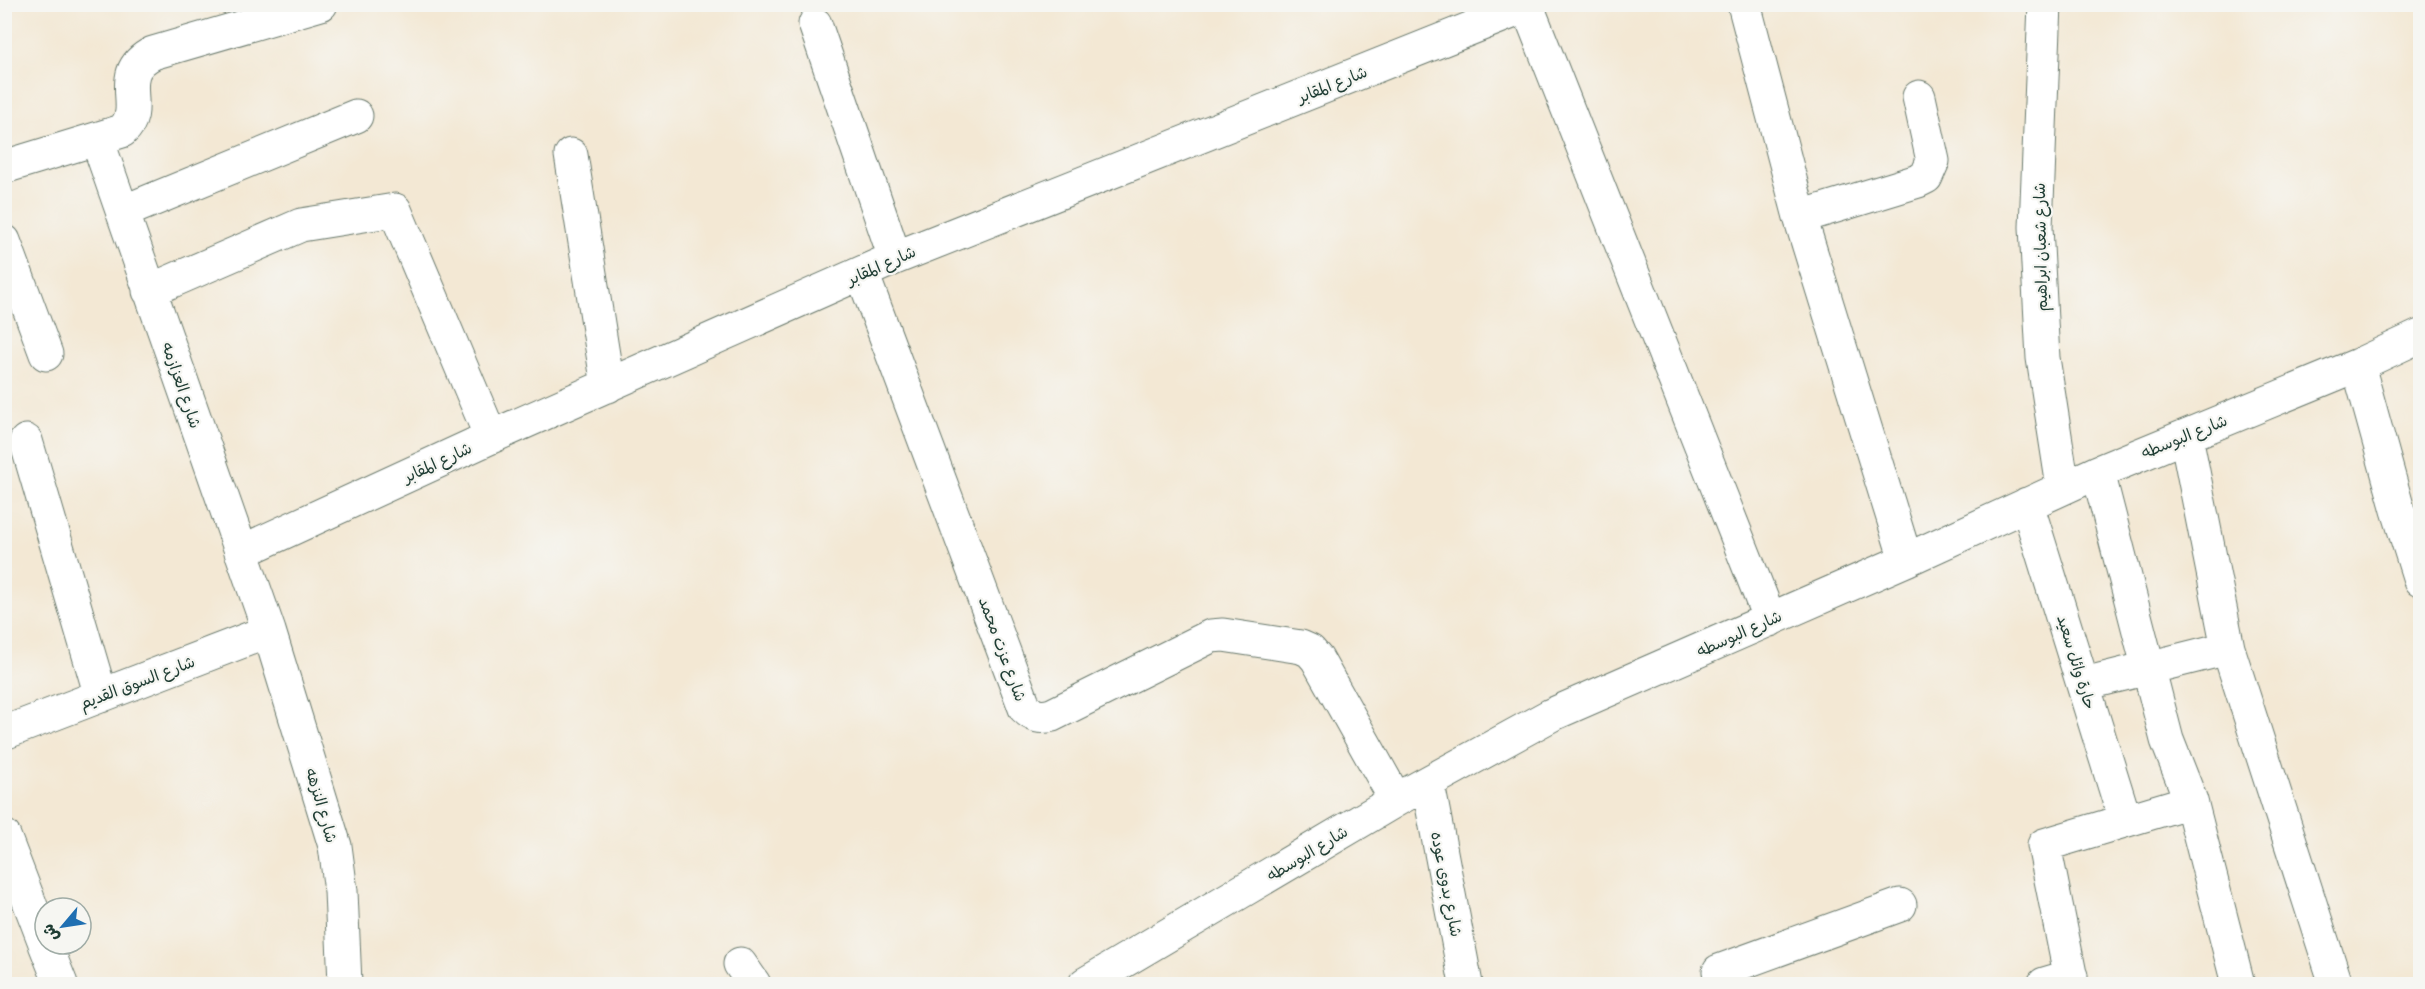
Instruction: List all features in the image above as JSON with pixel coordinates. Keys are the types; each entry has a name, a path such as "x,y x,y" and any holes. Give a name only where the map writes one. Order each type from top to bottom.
{"street":[{"path":"4,167 122,131 128,126 132,111 131,76 143,58 153,53 321,4"},
{"path":"1744,4 1800,218 1906,560"},
{"name":"شارع شعبان ابراهيم","path":"2045,4 2036,227 2043,358 2063,488"},
{"path":"1529,5 1770,620"},
{"name":"شارع المقابر","path":"241,552 491,437 896,258 1529,5"},
{"path":"815,24 896,258"},
{"path":"1800,218 1926,177 1933,161 1919,97"},
{"path":"123,212 356,116"},
{"name":"شارع العزازمه","path":"97,139 269,631"},
{"path":"571,155 608,386"},
{"path":"149,291 301,225 395,210 491,437"},
{"path":"4,241 46,354"},
{"name":"شارع عزت محمد","path":"862,273 1025,708 1032,715 1042,718 1052,715 1211,636 1223,635 1301,647 1310,651 1317,659 1396,800"},
{"name":"شارع البوسطه","path":"1085,984 1396,800 1551,715 1906,560 2098,472 2358,365 2421,336"},
{"path":"2358,365 2398,510 2421,580"},
{"path":"2186,436 2228,648 2336,984"},
{"path":"26,441 101,696"},
{"path":"2098,472 2167,740 2191,801 2238,984"},
{"name":"حارة وائل سعيد","path":"2027,504 2125,820"},
{"name":"شارع السوق القديم","path":"4,733 269,631"},
{"name":"شارع النزهه","path":"269,631 335,846 345,984"},
{"path":"2084,684 2148,670 2228,648"},
{"name":"شارع بدوى عوده","path":"1428,784 1466,984"},
{"path":"2062,982 2044,845 2191,801"},
{"path":"4,836 33,912"},
{"path":"1723,984 1719,971 1900,905"},
{"path":"50,956 61,984"}]}
